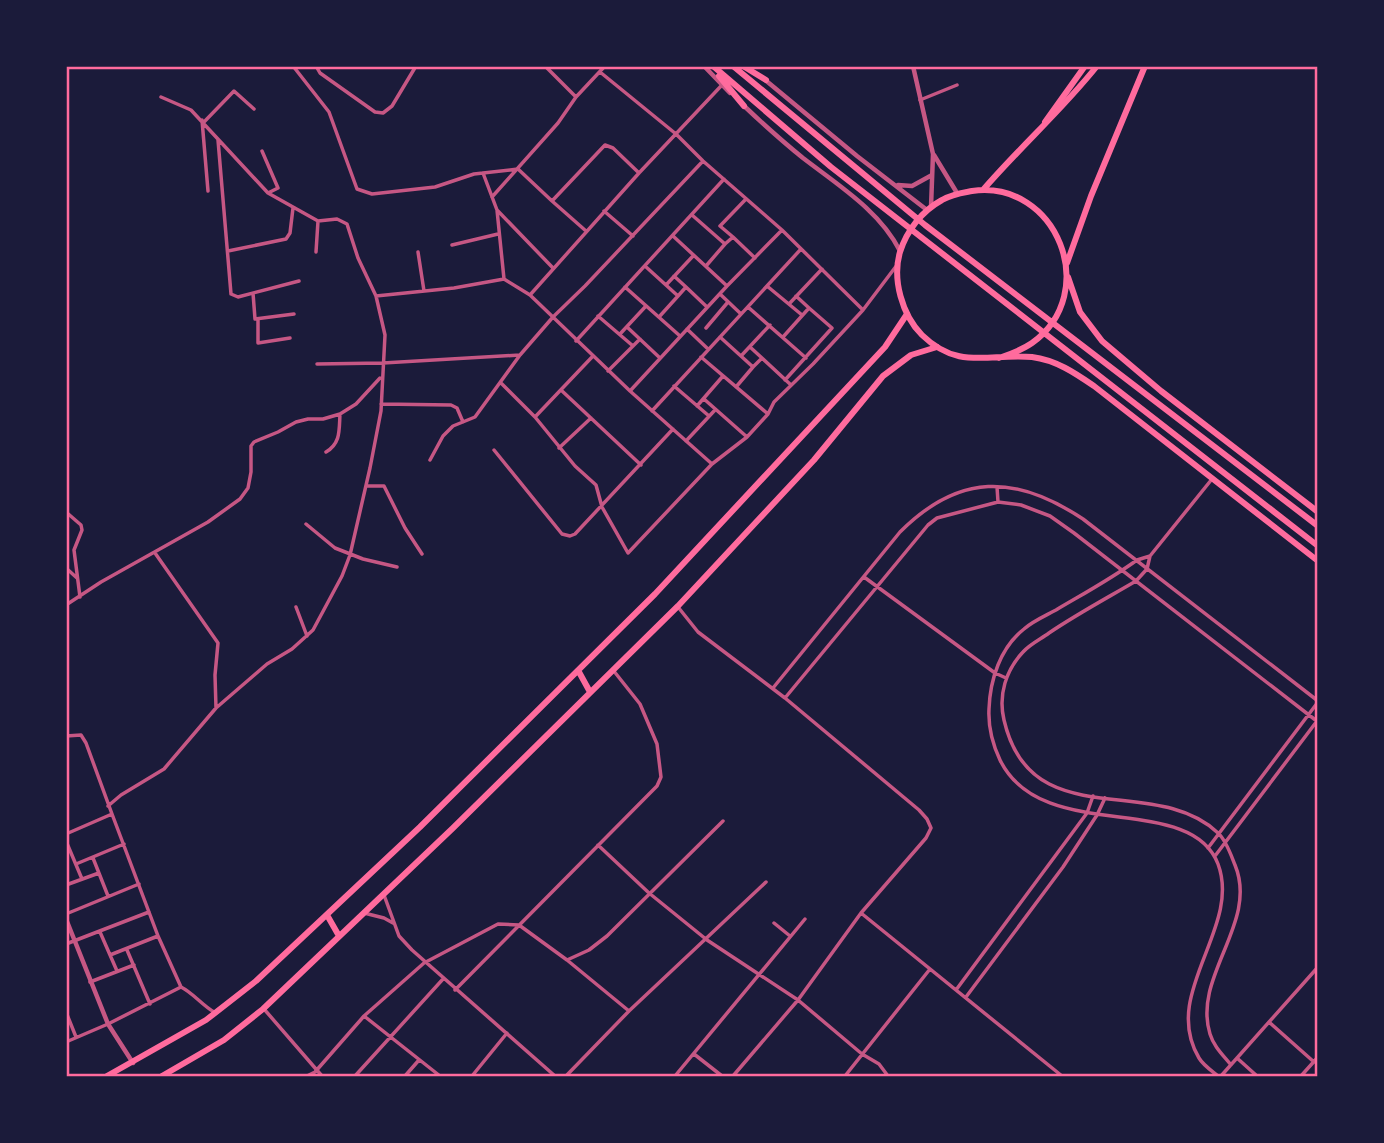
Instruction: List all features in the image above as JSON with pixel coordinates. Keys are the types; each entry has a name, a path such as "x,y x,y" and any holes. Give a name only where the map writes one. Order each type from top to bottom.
{"main road":[{"path":"712,66 744,106"},
{"path":"712,66 790,134 1318,546"},
{"path":"733,66 975,264 1318,526"},
{"path":"743,66 766,80"},
{"path":"1042,126 1085,66"},
{"path":"983,190 1042,126 1061,110 1097,66"},
{"path":"999,358 1017,352 1034,341 1059,311 1065,292 1067,269 1091,196 1145,66"},
{"path":"1318,512 1161,391 1102,341 1080,312 1055,230 1029,203 1012,195 983,190 957,193 929,208 906,236 898,263 897,283 907,314 922,335 937,347 965,358 1034,357 1067,369 1094,386 1318,561"},
{"path":"107,1076 215,1013 256,981 420,827 655,594 885,347 907,314"},
{"path":"162,1076 224,1040 263,1009 678,606 814,460 883,376 911,355 937,347"},
{"path":"579,672 590,692"},
{"path":"327,915 339,936"}],"street":[{"path":"293,66 329,112 357,189 372,194 435,187 483,173 518,169 586,231"},
{"path":"316,66 320,73 375,112 383,113 392,106 416,66"},
{"path":"545,66 576,97"},
{"path":"492,197 605,66"},
{"path":"704,66 797,153 865,207 901,251"},
{"path":"748,66 894,184 929,208 933,154 913,66"},
{"path":"600,72 676,134 782,230 863,310"},
{"path":"530,295 722,85"},
{"path":"920,100 957,85"},
{"path":"203,121 234,91 254,109"},
{"path":"108,806 164,769 216,708 267,664 292,649 313,630 342,576 350,555 381,404 385,335 376,296 358,258 347,224 337,219 318,221 268,193 191,110 160,97"},
{"path":"203,121 208,191"},
{"path":"218,138 231,294 234,297 299,281"},
{"path":"552,201 605,145 612,148 639,173"},
{"path":"262,151 278,188 268,193"},
{"path":"933,154 957,193"},
{"path":"430,460 443,436 453,426 475,417 520,355 553,317 703,161"},
{"path":"483,173 496,210 504,279"},
{"path":"894,184 912,186 932,175"},
{"path":"576,341 724,179"},
{"path":"713,234 746,198"},
{"path":"228,251 286,239 290,233 293,208"},
{"path":"496,210 554,268"},
{"path":"604,211 633,236"},
{"path":"692,215 726,244"},
{"path":"316,252 318,221"},
{"path":"720,226 755,258"},
{"path":"630,391 782,230"},
{"path":"452,245 499,234"},
{"path":"673,236 727,286"},
{"path":"706,266 733,237"},
{"path":"652,411 801,249"},
{"path":"418,252 424,291"},
{"path":"666,285 694,256"},
{"path":"501,383 535,416 559,448 596,485 602,508 628,553 712,464 747,437 768,414 774,401 863,310 898,263"},
{"path":"645,266 678,296"},
{"path":"789,304 822,269"},
{"path":"674,276 707,307"},
{"path":"376,296 504,279 530,295 608,371 712,464"},
{"path":"767,286 802,315"},
{"path":"625,287 680,336"},
{"path":"659,317 686,287"},
{"path":"253,293 255,317 258,320 258,342 290,338"},
{"path":"719,294 741,314"},
{"path":"785,380 832,328 796,296"},
{"path":"706,328 729,302"},
{"path":"620,334 646,306"},
{"path":"748,307 806,358"},
{"path":"783,337 808,308"},
{"path":"258,320 294,314"},
{"path":"598,316 633,346"},
{"path":"741,356 770,325"},
{"path":"627,327 660,358"},
{"path":"687,329 708,349"},
{"path":"720,337 753,367"},
{"path":"608,371 640,339"},
{"path":"750,346 791,385"},
{"path":"317,364 520,355"},
{"path":"535,416 593,356"},
{"path":"701,357 768,414"},
{"path":"736,387 762,358"},
{"path":"697,406 723,376"},
{"path":"66,605 208,522 240,499 248,488 251,446 254,442 296,422 340,414 356,404 382,377"},
{"path":"674,386 709,416"},
{"path":"561,390 641,466"},
{"path":"704,399 747,437"},
{"path":"381,404 451,405 457,408 463,422"},
{"path":"686,441 715,410"},
{"path":"326,453 335,447 338,441 340,414"},
{"path":"559,448 591,418"},
{"path":"494,450 562,534 570,536 602,508 673,429"},
{"path":"1212,479 1150,556 1147,569 1136,581 1024,650 1006,678 1001,701 1010,743 1022,765 1036,777 1057,788 1179,810 1219,833 1238,874 1240,901 1208,998 1207,1017 1210,1035 1217,1049 1231,1065"},
{"path":"366,486 384,486 405,528 422,554"},
{"path":"772,688 900,532 928,507 968,489 997,486 1031,492 1060,504 1137,560 1318,702 1208,848"},
{"path":"997,486 998,502"},
{"path":"785,698 916,537 937,519 998,502 1021,505 1050,516 1317,721 1214,856"},
{"path":"66,512 81,525 82,530 74,551 80,597"},
{"path":"306,524 335,548 350,555 397,567"},
{"path":"155,553 218,643 216,708"},
{"path":"1150,556 1137,560 1015,637 998,663 990,689 988,723 993,744 1006,772 1030,792 1058,806 1087,814 1147,820 1175,827 1208,848 1214,856 1223,884 1223,900 1194,984 1189,1014 1192,1039 1199,1059 1219,1076 1318,967"},
{"path":"66,568 77,578"},
{"path":"864,578 995,673 1006,678"},
{"path":"678,606 698,632 785,698 919,810 931,828 926,838 862,913 798,1000 733,1076"},
{"path":"296,607 307,636"},
{"path":"455,990 657,786 661,777 657,744 640,704 612,670"},
{"path":"66,736 81,735 86,743 158,936 181,987 215,1013"},
{"path":"956,990 1087,814 1093,796"},
{"path":"966,997 1018,929 1097,815 1105,798"},
{"path":"66,834 112,814"},
{"path":"567,960 589,950 607,936 723,821"},
{"path":"66,841 82,879"},
{"path":"76,864 124,844"},
{"path":"598,845 649,893 707,940 798,1000 862,1054 878,1064 888,1076"},
{"path":"93,858 108,896"},
{"path":"66,885 99,873"},
{"path":"566,1076 766,882"},
{"path":"133,1063 107,1024 66,916 139,884"},
{"path":"384,894 400,936 424,963 555,1076"},
{"path":"66,944 149,912"},
{"path":"363,913 384,918 394,924"},
{"path":"862,913 1062,1076"},
{"path":"675,1076 805,919"},
{"path":"774,923 790,936"},
{"path":"307,1076 315,1072 364,1016 424,963 498,924 519,925 567,960 629,1012"},
{"path":"100,932 117,971"},
{"path":"110,955 158,936"},
{"path":"127,950 150,1004"},
{"path":"90,982 134,965"},
{"path":"845,1076 930,969"},
{"path":"355,1076 443,979"},
{"path":"66,1042 181,987"},
{"path":"263,1009 315,1072 322,1076"},
{"path":"66,1012 76,1037"},
{"path":"364,1016 438,1076"},
{"path":"1269,1022 1314,1062"},
{"path":"472,1076 507,1033"},
{"path":"694,1054 722,1076"},
{"path":"1301,1076 1318,1057"},
{"path":"1237,1059 1257,1076"},
{"path":"405,1076 419,1060"},
{"path":"359,1072 365,1076"}]}
